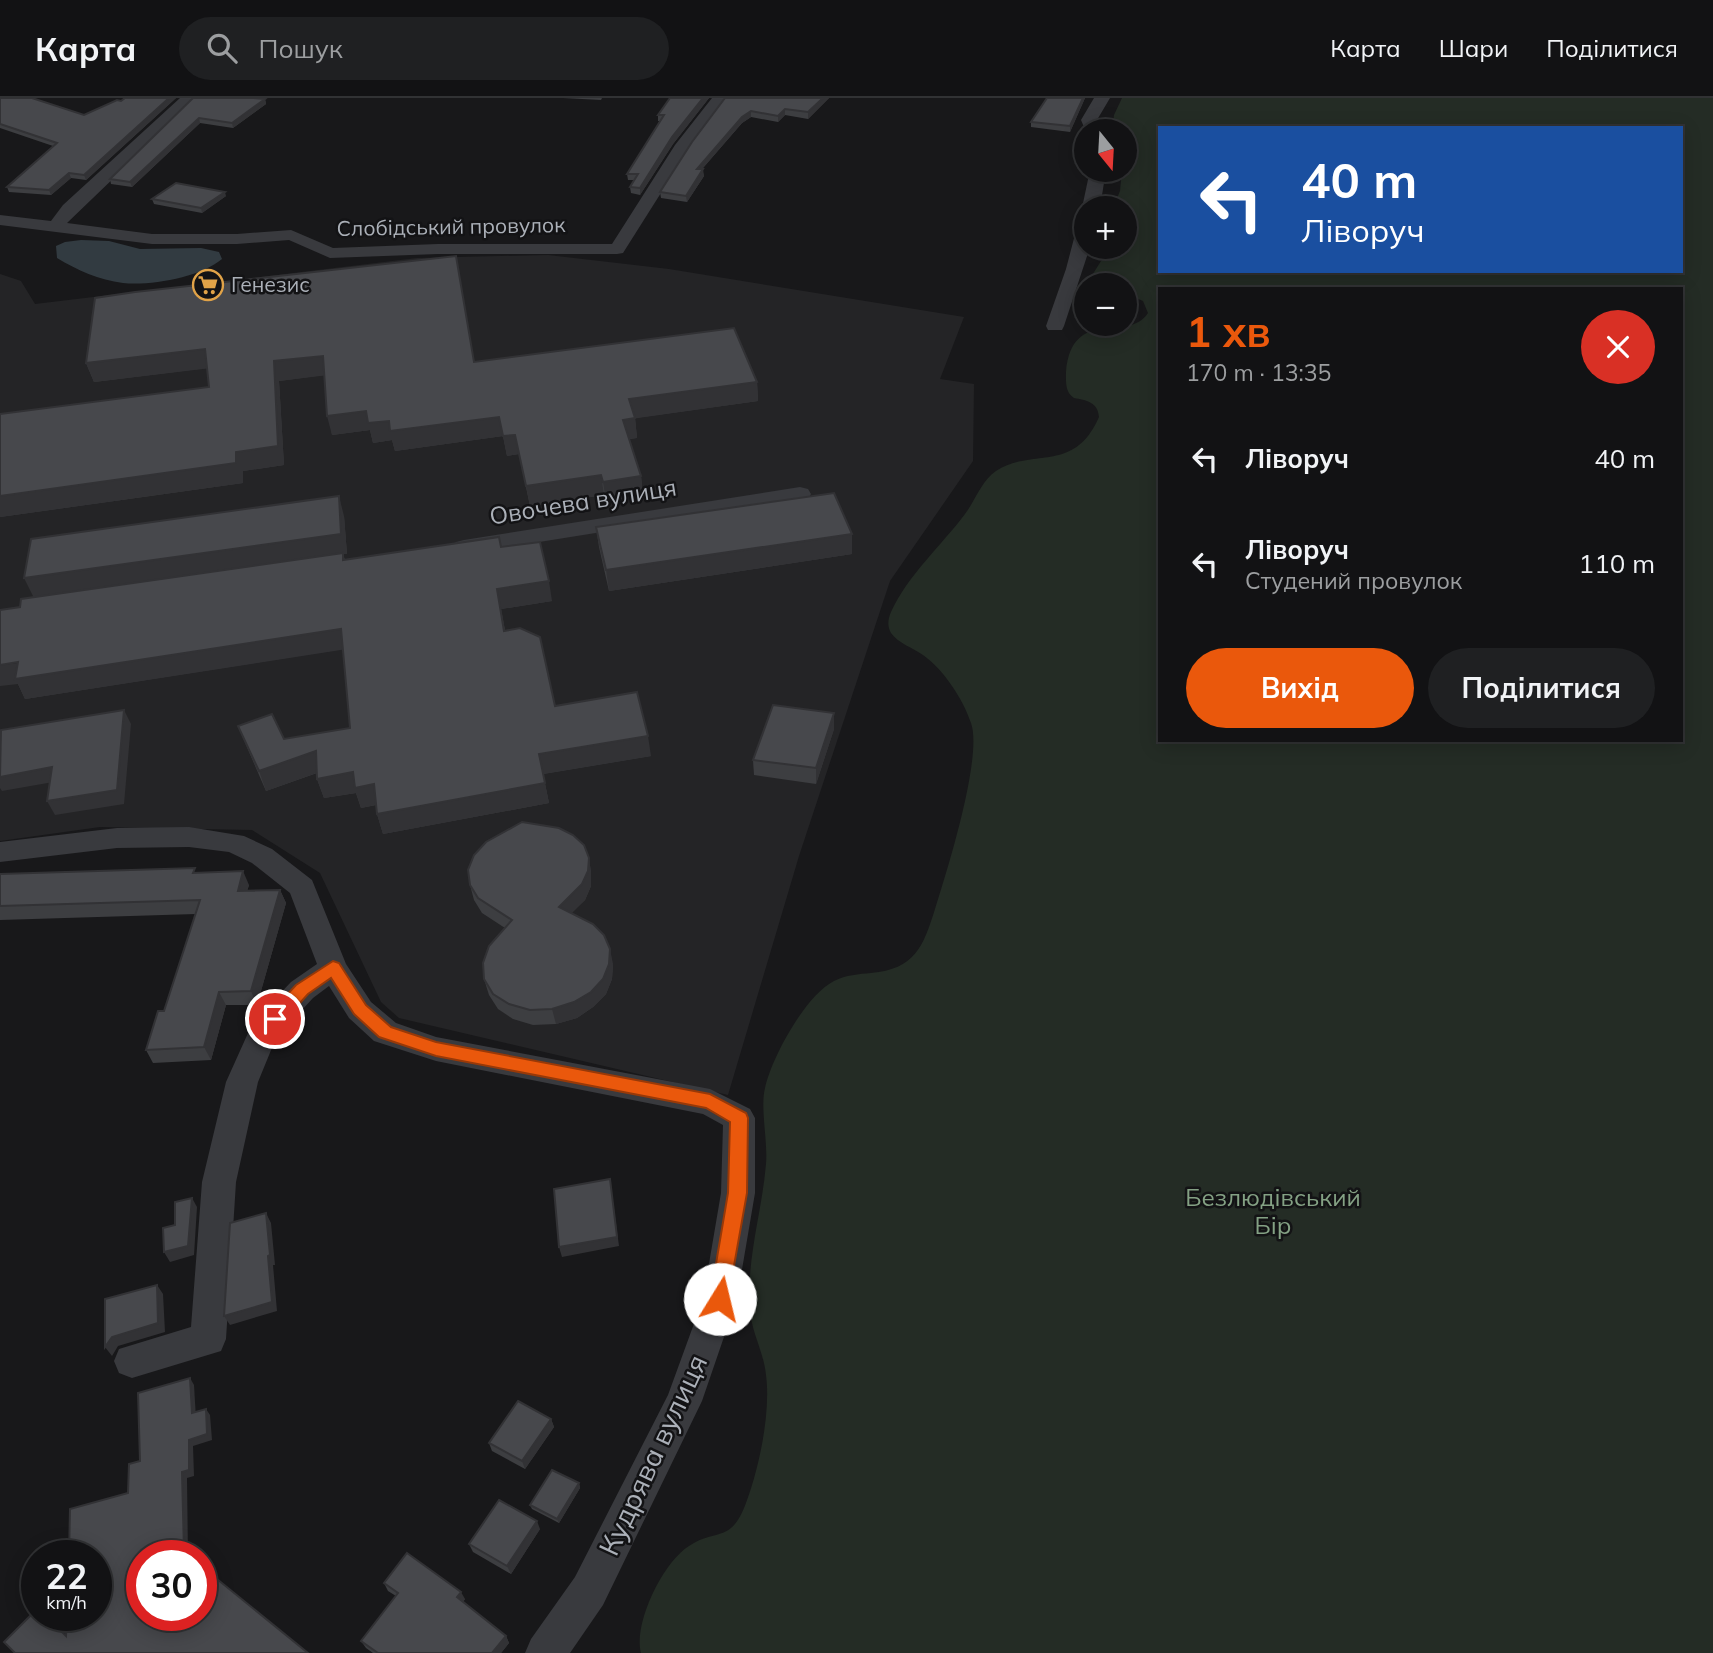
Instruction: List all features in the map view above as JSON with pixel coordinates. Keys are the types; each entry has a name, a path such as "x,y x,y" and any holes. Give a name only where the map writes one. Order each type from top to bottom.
{"street":[{"path":"55,227 69,209 189,98"},
{"name":"Слобідський провулок","path":"0,220 152,239 291,236 330,253 438,249 617,249 682,145 720,98"},
{"path":"1090,119 1102,98"},
{"path":"1055,326 1078,259"},
{"name":"Овочева вулиця","path":"449,549 800,494"},
{"path":"0,852 117,838 189,837 234,843 262,856 302,887 333,968 302,990 264,1031 242,1082 219,1182 208,1339 132,1361"},
{"name":"Кудрява вулиця","path":"333,968 360,1010 385,1032 436,1049 710,1102 739,1118 738,1193 720,1299 684,1401 589,1591 545,1653"}],"shaded area":[{"path":"81,240 109,241 140,249 201,248 219,252 222,259 202,271 175,279 123,283 88,274 57,258 56,246"},
{"path":"548,255 669,269 964,317 940,379 974,384 973,461 890,581 799,856 728,1095 399,1018 381,1002 320,873 252,830 100,827 0,841 0,274 21,281 35,304 417,258"}],"green space":[{"name":"Безлюдівський Бір","path":"1122,98 1713,98 1713,1653 641,1653 641,1626 660,1579 669,1565 689,1546 722,1533 735,1524 746,1503 759,1457 767,1390 765,1367 751,1317 749,1291 766,1164 763,1105 769,1075 791,1028 823,989 843,977 898,967 915,954 931,922 962,814 972,761 973,739 968,714 958,695 938,669 923,655 894,637 888,625 890,615 906,586 965,514 991,475 1010,464 1065,453 1078,446 1089,435 1099,417 1091,403 1074,398 1068,390 1066,372 1070,352 1083,336 1137,336 1137,323 1148,313 1143,301 1137,298 1137,273 1094,273 1105,259 1137,259 1137,196 1118,196 1121,182 1138,182 1138,119 1114,119"}],"building":[{"path":"0,98 32,98 84,115 125,98 169,98 84,175 69,173 49,190 7,187 57,143 0,124"},
{"path":"193,98 265,99 232,123 199,118 130,182 110,179"},
{"path":"670,98 703,98 672,137 640,188 630,187 638,174 627,174 664,115 658,115"},
{"path":"725,98 823,98 808,112 785,109 778,116 751,111 742,117 697,169 703,169 686,196 660,192 692,142"},
{"path":"1047,98 1083,98 1070,126 1031,122"},
{"path":"176,183 225,192 201,208 152,199"},
{"path":"456,256 474,362 734,328 757,382 629,399 635,418 623,420 641,476 603,482 601,475 526,486 515,435 503,436 499,417 390,431 389,421 368,423 366,411 327,416 323,356 274,361 278,446 236,452 236,463 0,496 0,414 209,387 205,349 86,363 95,298"},
{"path":"834,493 852,534 606,570 596,527"},
{"path":"339,496 341,534 24,578 31,539"},
{"path":"499,537 501,547 540,542 549,581 497,589 504,631 520,628 540,637 555,706 637,692 648,736 539,754 545,783 377,814 374,784 355,788 353,772 317,779 316,751 259,771 238,726 272,714 284,739 350,728 341,629 15,679 18,662 0,665 0,610 20,607 21,599 343,553 343,560"},
{"path":"773,705 834,713 816,768 753,760"},
{"path":"124,710 117,790 47,801 52,767 0,777 1,730"},
{"path":"522,822 559,828 584,845 589,858 588,871 582,884 559,907 593,924 604,935 610,949 609,964 603,979 591,992 574,1002 552,1009 530,1010 509,1004 493,994 484,979 483,963 489,946 512,920 478,898 470,885 468,870 474,855 486,842"},
{"path":"195,868 193,873 243,871 238,891 280,890 251,991 219,992 204,1047 146,1050 158,1011 164,1011 200,900 0,906 0,874"},
{"path":"610,1179 617,1237 559,1247 554,1189"},
{"path":"192,1198 188,1246 164,1252 163,1228 175,1225 175,1202"},
{"path":"266,1213 272,1302 224,1316 230,1223"},
{"path":"157,1285 158,1323 112,1337 105,1347 105,1299"},
{"path":"190,1378 192,1413 206,1409 207,1434 189,1440 189,1470 182,1472 184,1540 126,1540 126,1631 217,1631 217,1579 308,1653 15,1653 4,1642 21,1625 21,1631 61,1631 66,1636 66,1631 112,1631 112,1540 69,1540 70,1509 128,1493 129,1464 140,1461 138,1393"},
{"path":"518,1401 551,1419 522,1461 489,1443"},
{"path":"552,1470 579,1483 557,1519 530,1505"},
{"path":"499,1500 537,1521 507,1566 469,1544"},
{"path":"407,1553 461,1592 457,1597 506,1636 492,1653 378,1653 361,1641 398,1593 384,1583"}],"place":[{"name":"Генезис","path":"208,285"}],"route":[{"path":"275,1019 302,990 333,968 360,1010 385,1032 436,1049 710,1102 739,1118 738,1193 720,1299"}]}
